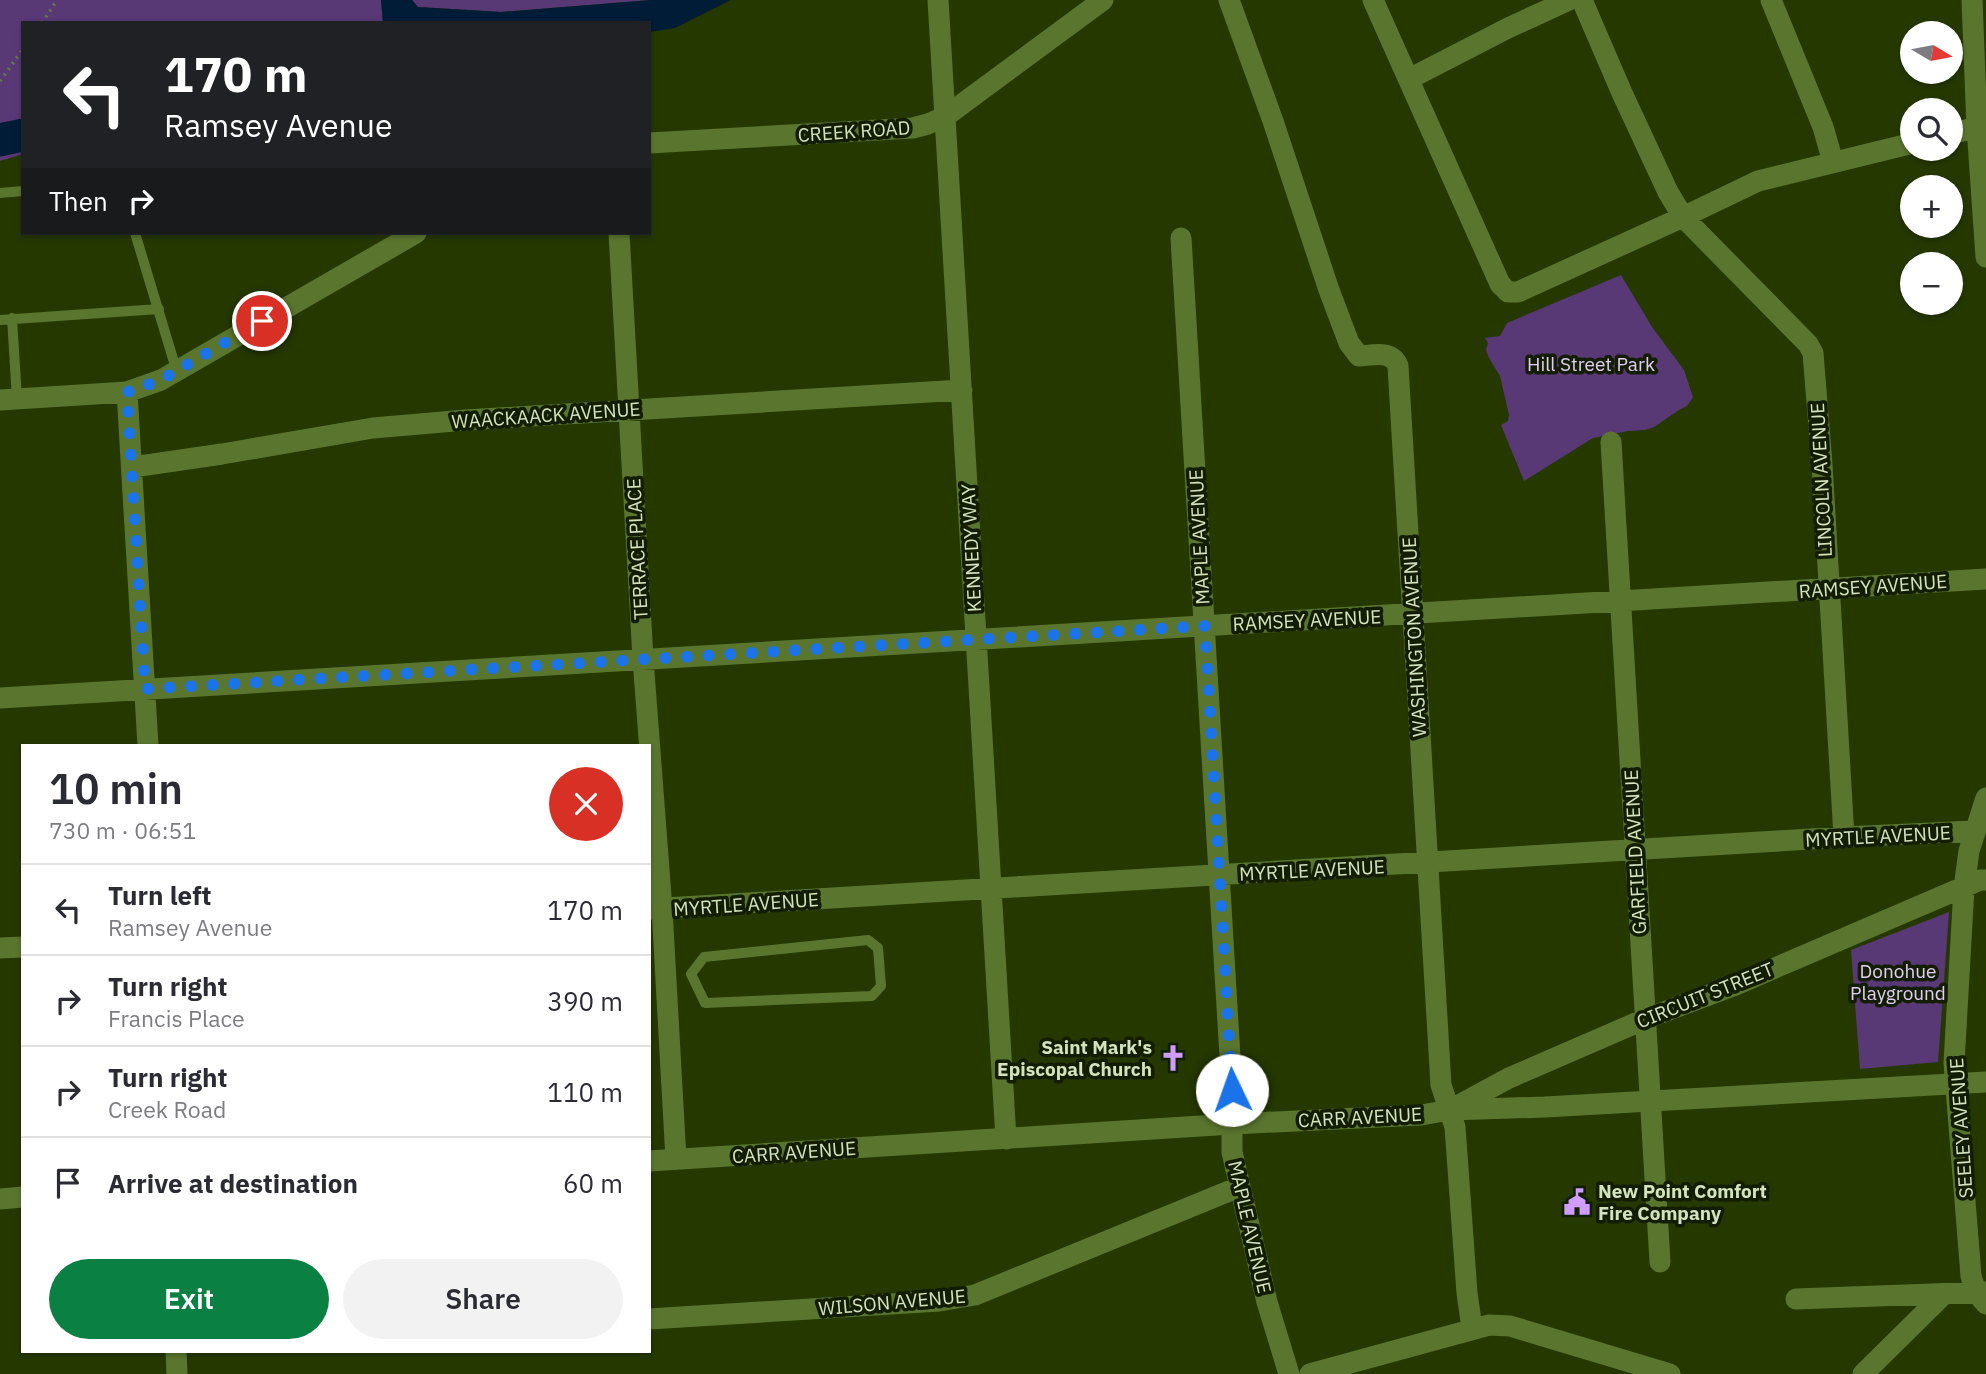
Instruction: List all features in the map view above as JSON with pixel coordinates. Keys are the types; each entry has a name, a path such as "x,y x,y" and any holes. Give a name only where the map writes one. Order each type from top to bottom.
{"street":[{"name":"KENNEDY WAY","path":"938,0 1006,1139"},
{"name":"CREEK ROAD","path":"651,143 913,128 928,124 946,116 1103,0"},
{"name":"WASHINGTON AVENUE","path":"1229,0 1349,343 1359,356 1390,355 1398,366 1441,1085 1455,1127 1472,1328"},
{"path":"1373,0 1500,284 1508,292 1518,292 1758,181 1900,146"},
{"path":"1409,79 1569,0"},
{"name":"LINCOLN AVENUE","path":"1582,0 1668,192 1683,217 1808,344 1813,353 1844,837"},
{"path":"1771,0 1823,127 1833,162"},
{"path":"1972,0 1981,98 1977,127 1986,257"},
{"path":"1963,131 1977,127"},
{"path":"8,399 127,392 161,380 413,235"},
{"name":"TERRACE PLACE","path":"619,235 647,744"},
{"name":"MAPLE AVENUE","path":"1181,238 1232,1090 1232,1152 1267,1302 1289,1374"},
{"name":"WAACKAACK AVENUE","path":"133,467 373,428 466,419 962,390"},
{"path":"127,392 148,744"},
{"name":"GARFIELD AVENUE","path":"1611,442 1660,1262"},
{"name":"RAMSEY AVENUE","path":"0,698 1986,579"},
{"name":"SEELEY AVENUE","path":"1983,1296 1971,1276 1954,1063 1964,888 1969,851 1986,798"},
{"name":"TERRACE PLACE","path":"651,813 656,909 665,975 676,1159"},
{"name":"MYRTLE AVENUE","path":"656,909 1974,831"},
{"name":"CIRCUIT STREET","path":"1450,1110 1509,1078 1645,1019 1733,986 1980,880 1986,880"},
{"path":"0,948 21,947"},
{"name":"CARR AVENUE","path":"651,1161 1232,1124 1421,1115 1450,1110 1986,1082"},
{"name":"WILSON AVENUE","path":"651,1319 939,1301 975,1296 1239,1187"},
{"path":"0,1199 21,1197"},
{"path":"1796,1299 1944,1294 1983,1296"},
{"path":"1863,1374 1944,1294"},
{"path":"1310,1374 1489,1325 1510,1326 1670,1374"},
{"path":"176,1353 177,1374"}],"lane":[{"path":"0,192 21,191"},
{"path":"136,235 177,372"},
{"path":"0,320 159,309"},
{"path":"8,399 12,318"},
{"path":"868,940 878,948 881,986 872,996 705,1003 691,974 704,957 868,940"},
{"path":"665,975 691,974"}],"path":[{"path":"43,21 57,0"},
{"path":"0,81 21,52"}],"green space":[{"path":"0,0 381,0 383,21 21,21 21,155 0,161"},
{"path":"412,0 651,0 501,12 418,7"},
{"name":"Hill Street Park","path":"1621,275 1652,327 1684,370 1693,397 1687,406 1654,427 1593,438 1524,481 1501,425 1508,421 1509,415 1500,376 1489,358 1485,338 1500,336 1507,323"},
{"name":"Donohue Playground","path":"1949,912 1938,1062 1860,1069 1851,950"}],"water":[{"path":"381,0 412,0 418,7 501,12 651,0 731,0 675,28 651,32 651,21 383,21"}],"waterway":[{"path":"0,140 21,135"}],"place":[{"name":"Saint Mark's Episcopal Church","path":"1173,1058"},
{"name":"New Point Comfort Fire Company","path":"1577,1202"}],"route":[{"path":"262,321 177,372 127,392 145,689 1205,626 1232,1090"}]}
